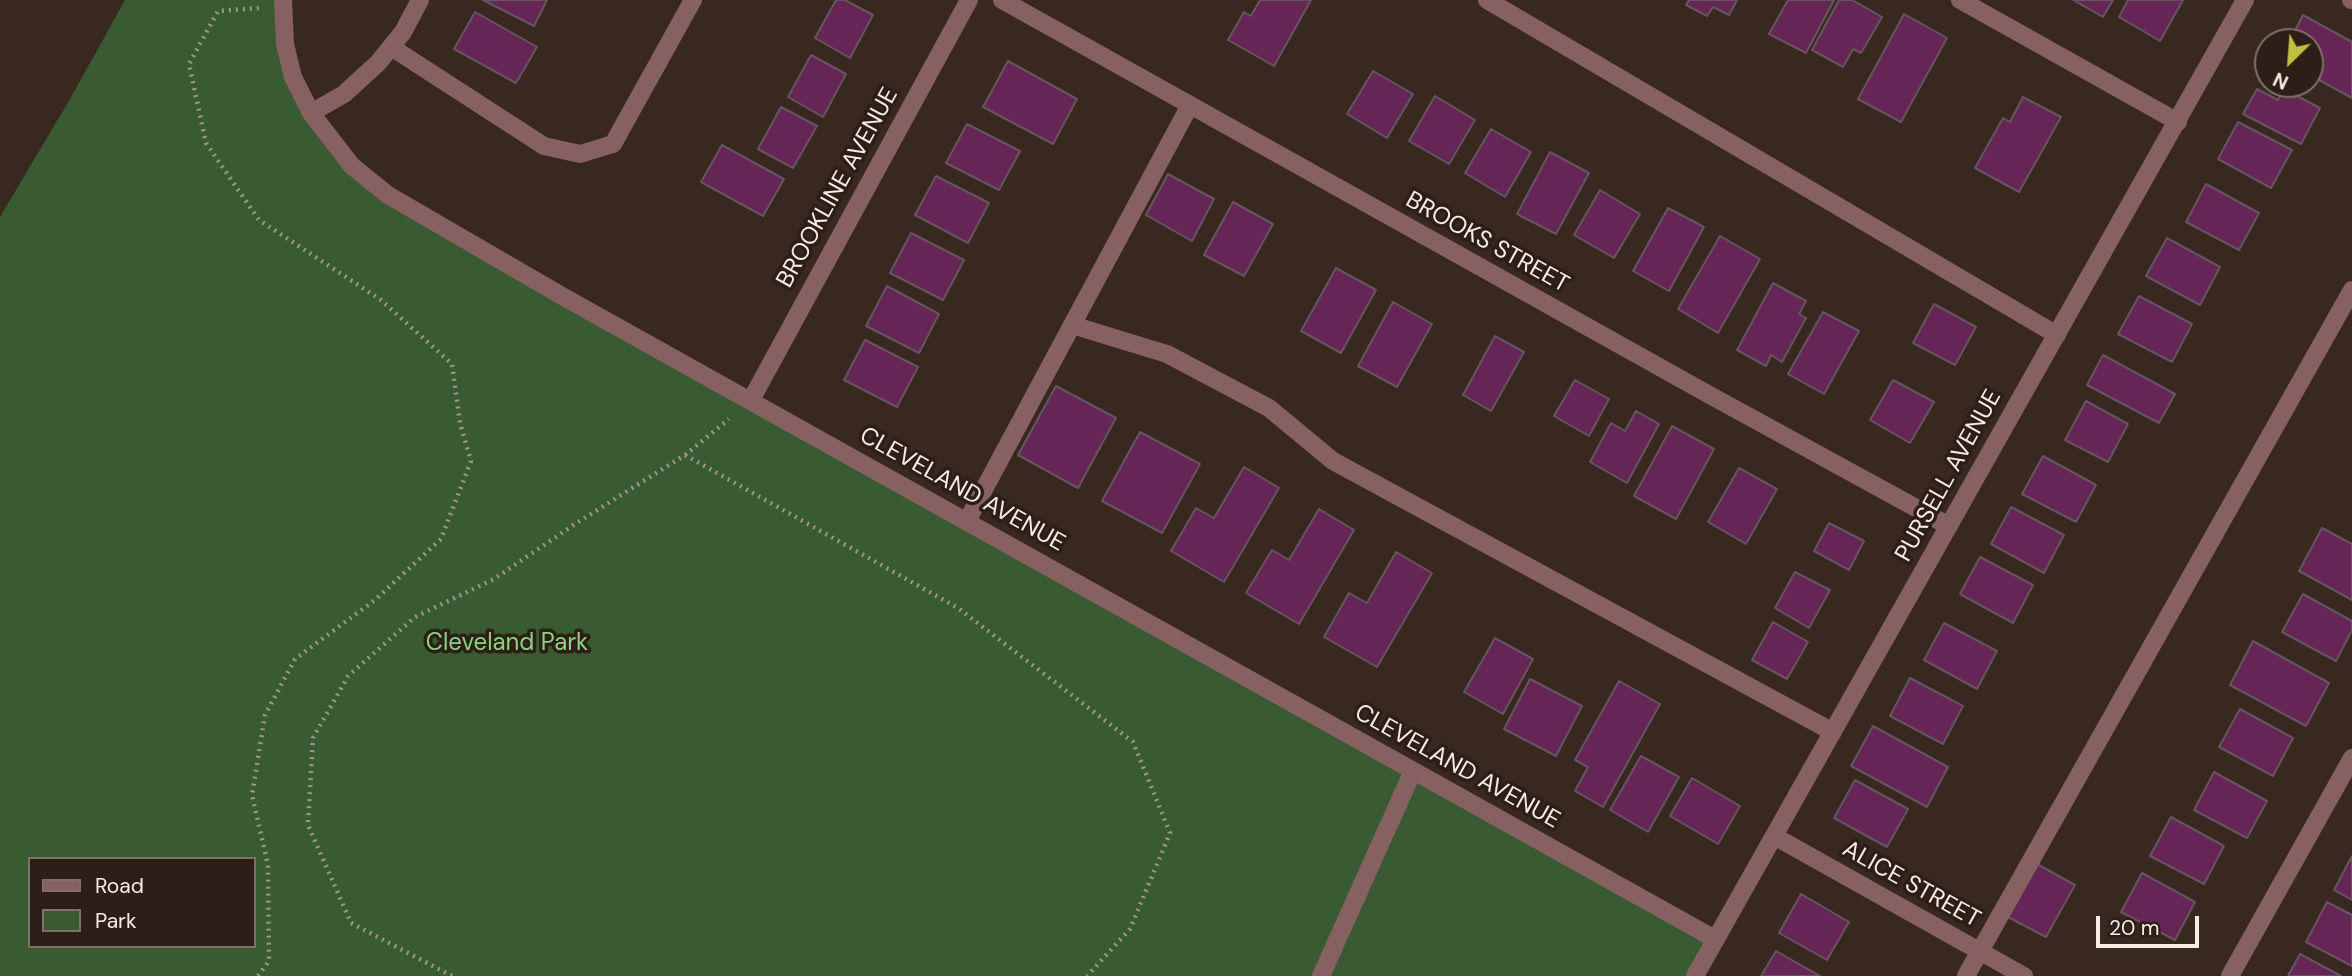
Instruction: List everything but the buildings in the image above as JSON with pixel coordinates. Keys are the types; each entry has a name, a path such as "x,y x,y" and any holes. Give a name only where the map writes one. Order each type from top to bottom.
{"street":[{"path":"311,113 344,94 379,63 403,32 420,0"},
{"path":"391,47 544,146 580,155 614,144 693,0"},
{"name":"BROOKLINE AVENUE","path":"751,401 968,0"},
{"name":"BROOKS STREET","path":"1002,0 1949,526"},
{"path":"1487,0 2057,335"},
{"path":"1960,0 2178,122"},
{"name":"PURSELL AVENUE","path":"1695,976 2245,0"},
{"name":"CLEVELAND AVENUE","path":"283,3 285,44 293,77 311,113 352,166 388,195 573,302 1715,939"},
{"path":"967,521 1190,105"},
{"path":"1966,976 2352,290"},
{"path":"1072,326 1167,354 1269,408 1333,461 1833,732"},
{"path":"2230,976 2352,758"},
{"path":"1321,976 1413,771"},
{"name":"ALICE STREET","path":"1774,836 2024,976"}],"path":[{"path":"258,976 269,961 268,865 252,795 265,715 295,659 375,600 441,539 471,461 460,423 452,364 381,300 259,220 206,143 189,64 218,11 283,3"},
{"path":"452,976 351,923 308,825 313,738 348,677 415,617 494,579 578,522 685,456 751,401"},
{"path":"685,456 958,608 1133,742 1170,833 1130,929 1087,976"}],"green space":[{"name":"Cleveland Park","path":"125,0 283,0 311,113 388,195 1715,939 1694,976 0,976 0,217"}]}
